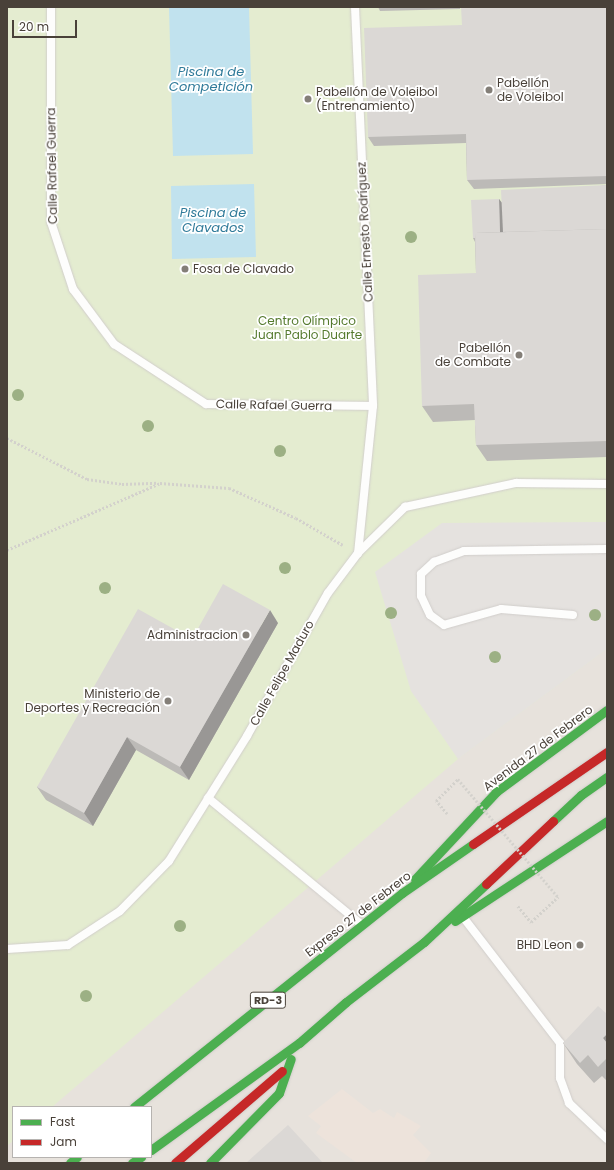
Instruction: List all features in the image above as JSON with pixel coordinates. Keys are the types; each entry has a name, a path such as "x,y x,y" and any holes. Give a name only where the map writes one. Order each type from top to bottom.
{"main road":[{"name":"Avenida 27 de Febrero","path":"402,893 496,792 607,710"},
{"name":"Expreso 27 de Febrero","path":"135,1106 402,893 607,752"},
{"path":"424,942 581,794 607,777"},
{"path":"152,1149 299,1043 346,1002 424,942 607,821"},
{"path":"210,1163 245,1130 279,1093 286,1068 299,1043"},
{"path":"175,1163 286,1068"}],"lane":[{"name":"Calle Rafael Guerra","path":"51,7 51,222 73,289 114,344 206,404 373,406"},
{"name":"Calle Ernesto Rodríguez","path":"355,7 373,406 358,553"},
{"name":"Calle Felipe Maduro","path":"7,949 68,945 120,911 169,861 247,736 328,593 358,553 405,507 516,483 607,484"},
{"path":"573,614 501,610 444,625 430,615 421,596 420,574 434,562 464,551 607,549"},
{"path":"208,798 363,925"},
{"path":"462,916 560,1043 560,1078 568,1103 607,1139"}],"path":[{"path":"7,438 87,479 122,484 160,483 229,488 296,518 358,553"},
{"path":"7,550 160,483"},
{"path":"436,801 458,779 558,897 531,922"}],"shaded area":[{"name":"Centro Olímpico Juan Pablo Duarte","path":"7,7 607,7 607,1163 7,1163"},
{"path":"607,522 607,649 458,759 411,691 375,572 442,523"},
{"path":"342,1089 373,1113 380,1109 394,1118 397,1112 421,1126 413,1135 431,1153 424,1163 357,1163 316,1133 321,1126 308,1116"}],"green space":[{"name":"Centro Olímpico Juan Pablo Duarte","path":"7,7 607,7 607,649 458,759 53,1106 12,1106 12,1142 7,1146"}],"water":[{"name":"Piscina de Competición","path":"169,7 249,7 253,154 173,156"},
{"name":"Piscina de Clavados","path":"254,184 256,257 172,259 171,186"}],"building":[{"name":"Pabellón de Voleibol","path":"461,7 607,7 607,176 467,180 466,134 368,137 364,28 462,25"},
{"path":"607,185 607,229 503,232 501,190"},
{"path":"499,199 500,232 475,233 475,238 473,238 471,200"},
{"name":"Pabellón de Combate","path":"607,229 607,441 476,445 474,404 422,406 418,275 476,273 475,233"},
{"name":"Ministerio de Deportes y Recreación","path":"223,584 270,610 180,767 127,737 84,813 37,787 138,609 192,639"},
{"path":"598,1006 607,1014 607,1034 603,1038 607,1043 607,1058 598,1067 588,1055 580,1063 563,1043"},
{"path":"288,1125 323,1163 246,1163"}],"traffic: fast":[{"path":"415,879 496,792 607,710"},
{"path":"553,821 581,795 607,777"},
{"path":"455,921 607,821"},
{"path":"135,1106 402,893 473,844"},
{"path":"152,1149 299,1043 346,1002 424,942 486,884"},
{"path":"210,1163 279,1093 291,1059"},
{"path":"70,1163 76,1158"},
{"path":"132,1163 140,1158"}],"traffic: jam":[{"path":"473,844 607,752"},
{"path":"486,884 553,821"},
{"path":"175,1163 282,1071"}],"place":[{"name":"Pabellón de Voleibol","path":"489,90"},
{"name":"Pabellón de Voleibol (Entrenamiento)","path":"308,99"},
{"name":"Fosa de Clavado","path":"185,269"},
{"name":"Pabellón de Combate","path":"519,355"},
{"name":"Administracion","path":"246,635"},
{"name":"Ministerio de Deportes y Recreación","path":"168,701"},
{"name":"BHD Leon","path":"580,945"}]}
